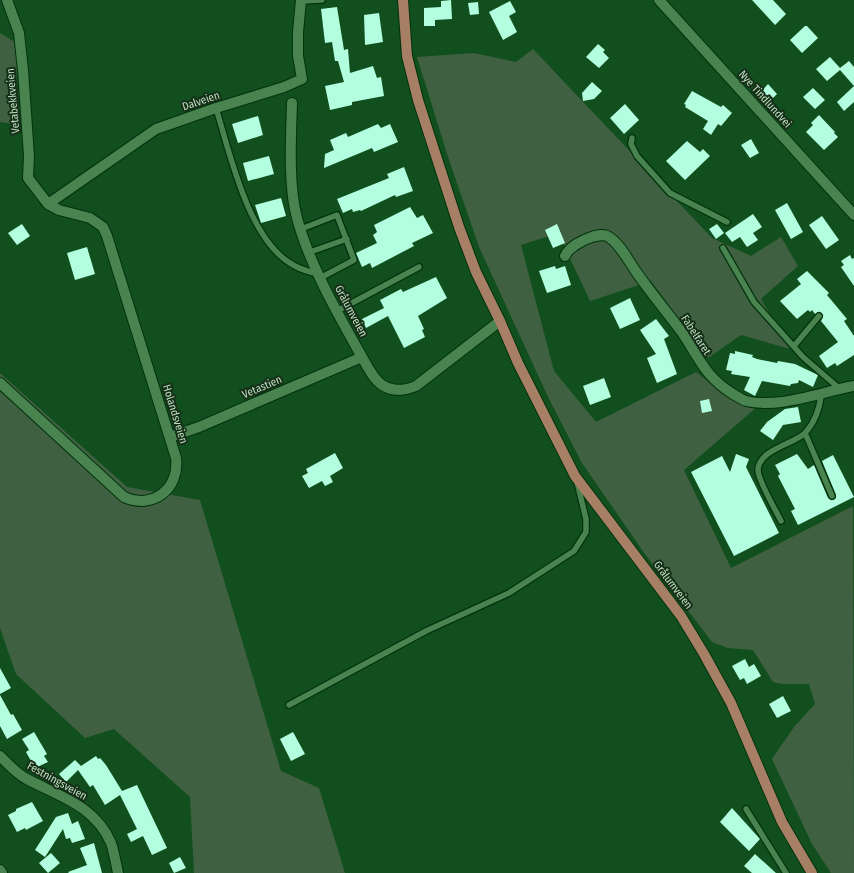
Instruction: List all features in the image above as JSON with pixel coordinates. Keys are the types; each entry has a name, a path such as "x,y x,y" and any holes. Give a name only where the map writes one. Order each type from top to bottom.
{"main road":[{"name":"Grålumveien","path":"403,0 407,56 418,100 459,227 476,272 500,321 518,364 575,476 681,616 704,654 731,703 782,822 812,873"}],"street":[{"name":"Vetabekkveien","path":"8,0 18,33 21,55 28,134 28,178"},
{"name":"Nye Tindlundvei","path":"659,0 854,214"},
{"name":"Dalveien","path":"48,204 156,129 216,108 284,87 302,78 298,56 298,32 301,1"},
{"name":"Grålumveien","path":"292,103 292,187 297,217 319,276 362,357 376,380 391,390 408,390 416,386 500,321"},
{"name":"Holandsveien","path":"0,383 116,492 130,500 148,501 161,496 170,487 176,473 177,465 170,436 107,236 102,228 90,218 59,210 48,204 34,188 28,178"},
{"name":"Fabelfaret","path":"564,256 568,250 592,237 602,234 608,236 619,247 648,290 681,332 704,369 721,386 745,401 772,403 854,386"},
{"name":"Vetastien","path":"170,436 199,427 362,357"},
{"name":"Festningsveien","path":"0,756 12,769 25,778 70,799 88,812 99,824 111,843 118,873"}],"lane":[{"path":"301,1 322,0"},
{"path":"216,108 247,207 267,242 280,256 294,266 319,276 354,260 337,214 301,229"},
{"path":"632,138 631,144 637,156 670,193 727,222"},
{"path":"310,252 347,239"},
{"path":"724,248 754,302 794,346 840,389"},
{"path":"337,311 419,267"},
{"path":"794,346 819,316"},
{"path":"781,521 758,470 765,456 805,433 819,410 821,394"},
{"path":"805,433 832,496"},
{"path":"289,705 426,631 509,593 574,551 586,532 586,519 575,476"},
{"path":"746,809 786,873"}],"green space":[{"path":"0,33 18,44 14,124 0,122"},
{"path":"533,49 712,238 751,256 781,237 798,266 761,299 790,349 741,335 708,358 651,281 590,301 558,233 521,245 554,371 596,422 696,372 725,395 758,406 684,470 731,568 853,506 854,873 831,873 812,844 772,759 794,727 815,704 809,684 782,684 773,682 753,650 728,648 712,642 645,554 582,463 549,399 479,247 448,157 417,57 474,53 516,62"},
{"path":"0,373 127,487 200,500 281,771 319,788 345,873 194,873 190,797 114,729 85,738 16,674 0,628"}],"building":[{"path":"451,0 452,19 435,20 435,26 424,26 424,8 441,7 441,1"},
{"path":"752,0 773,0 786,14 775,25"},
{"path":"510,1 516,12 509,16 517,32 503,40 489,12"},
{"path":"478,2 479,14 470,15 468,3"},
{"path":"337,7 344,50 348,49 350,73 373,66 377,78 381,77 384,96 352,102 352,105 330,110 325,86 344,82 338,61 335,61 332,42 325,43 321,9"},
{"path":"379,13 383,42 365,45 364,15"},
{"path":"805,26 807,26 818,38 802,53 790,40"},
{"path":"598,44 605,50 603,52 609,58 599,68 586,57"},
{"path":"830,57 840,68 849,61 854,67 854,86 840,70 827,81 816,69"},
{"path":"592,82 602,91 594,99 583,101 582,93"},
{"path":"768,84 777,94 769,102 760,93"},
{"path":"854,86 854,102 844,111 837,102"},
{"path":"813,88 825,100 815,109 803,97"},
{"path":"692,91 721,107 723,105 732,113 721,126 718,124 711,135 703,129 708,121 685,107 686,105 684,104"},
{"path":"625,104 639,120 624,134 610,118"},
{"path":"819,115 838,137 824,150 806,132 813,125 811,123"},
{"path":"258,116 263,135 238,143 232,124"},
{"path":"378,124 381,128 390,124 398,142 374,152 372,148 324,168 325,154 334,150 330,140 346,133 348,137"},
{"path":"751,139 759,153 750,158 741,145"},
{"path":"687,141 700,152 703,149 710,156 685,180 666,161"},
{"path":"269,156 274,174 248,181 243,163"},
{"path":"404,167 413,191 396,197 395,195 361,211 353,212 352,209 343,213 337,199 389,178 387,174"},
{"path":"281,198 286,216 261,223 255,205"},
{"path":"787,203 803,232 791,239 775,210"},
{"path":"410,207 417,218 423,215 433,233 412,243 414,246 372,268 370,263 362,267 356,253 377,243 373,235 377,232 374,225"},
{"path":"753,214 762,227 753,233 758,240 747,247 740,237 732,242 725,233"},
{"path":"822,216 839,240 826,249 809,225"},
{"path":"22,224 30,236 17,245 8,233"},
{"path":"557,224 565,243 553,248 545,230"},
{"path":"717,224 724,233 716,239 709,229"},
{"path":"87,247 95,274 75,280 67,253"},
{"path":"850,255 852,259 854,258 854,286 841,267 844,265 841,261"},
{"path":"555,266 556,269 565,266 571,285 547,293 539,271"},
{"path":"807,271 829,293 827,295 847,319 844,321 854,336 854,355 837,366 835,363 827,368 819,356 838,342 821,321 823,317 822,313 818,312 815,314 812,310 810,312 808,310 797,319 780,301 801,284 797,279"},
{"path":"436,277 447,298 418,316 424,329 422,330 425,337 404,348 388,316 366,328 362,319 384,308 380,300 401,289 403,292"},
{"path":"630,298 640,320 620,329 610,308"},
{"path":"656,319 669,336 664,339 677,374 657,383 647,358 656,354 640,330"},
{"path":"735,351 753,355 752,357 757,359 777,363 778,361 795,364 818,375 813,387 799,380 798,383 791,384 790,386 762,381 755,396 744,390 750,377 731,374 732,371 726,370 730,353 735,354"},
{"path":"604,378 611,397 590,405 583,386"},
{"path":"709,399 712,411 702,413 700,401"},
{"path":"798,407 801,422 783,425 773,440 760,431 767,422 785,409"},
{"path":"335,453 343,468 330,476 333,482 325,486 322,481 309,488 302,476 308,473 306,469"},
{"path":"736,454 749,459 746,467 779,533 734,556 691,472 722,456 730,472"},
{"path":"797,454 808,469 814,465 828,498 832,500 835,499 836,495 822,461 833,455 854,497 798,525 791,511 795,509 778,476 780,474 775,465"},
{"path":"745,659 749,667 754,664 761,676 747,684 744,678 740,680 732,666"},
{"path":"0,668 11,688 0,694"},
{"path":"0,695 11,715 13,714 22,730 7,739 0,726"},
{"path":"783,696 791,711 777,718 769,704"},
{"path":"34,732 47,754 44,756 48,762 35,768 26,752 29,750 22,739"},
{"path":"293,732 305,754 291,761 280,739"},
{"path":"96,756 106,765 122,791 137,785 167,848 152,855 143,836 131,842 127,834 137,829 120,795 105,805 93,785 90,787 78,770 66,782 59,774 75,760 81,766"},
{"path":"32,802 43,821 26,830 25,828 17,832 8,815 16,811 16,809"},
{"path":"732,808 760,839 749,851 720,822"},
{"path":"68,813 72,824 78,821 85,839 72,843 70,838 66,839 63,829 45,857 35,850 56,817"},
{"path":"94,843 102,873 69,873 68,872 87,865 80,848"},
{"path":"51,853 60,863 48,873 39,863"},
{"path":"755,854 776,873 752,873 744,866"},
{"path":"180,857 186,868 174,873 169,863"}]}
